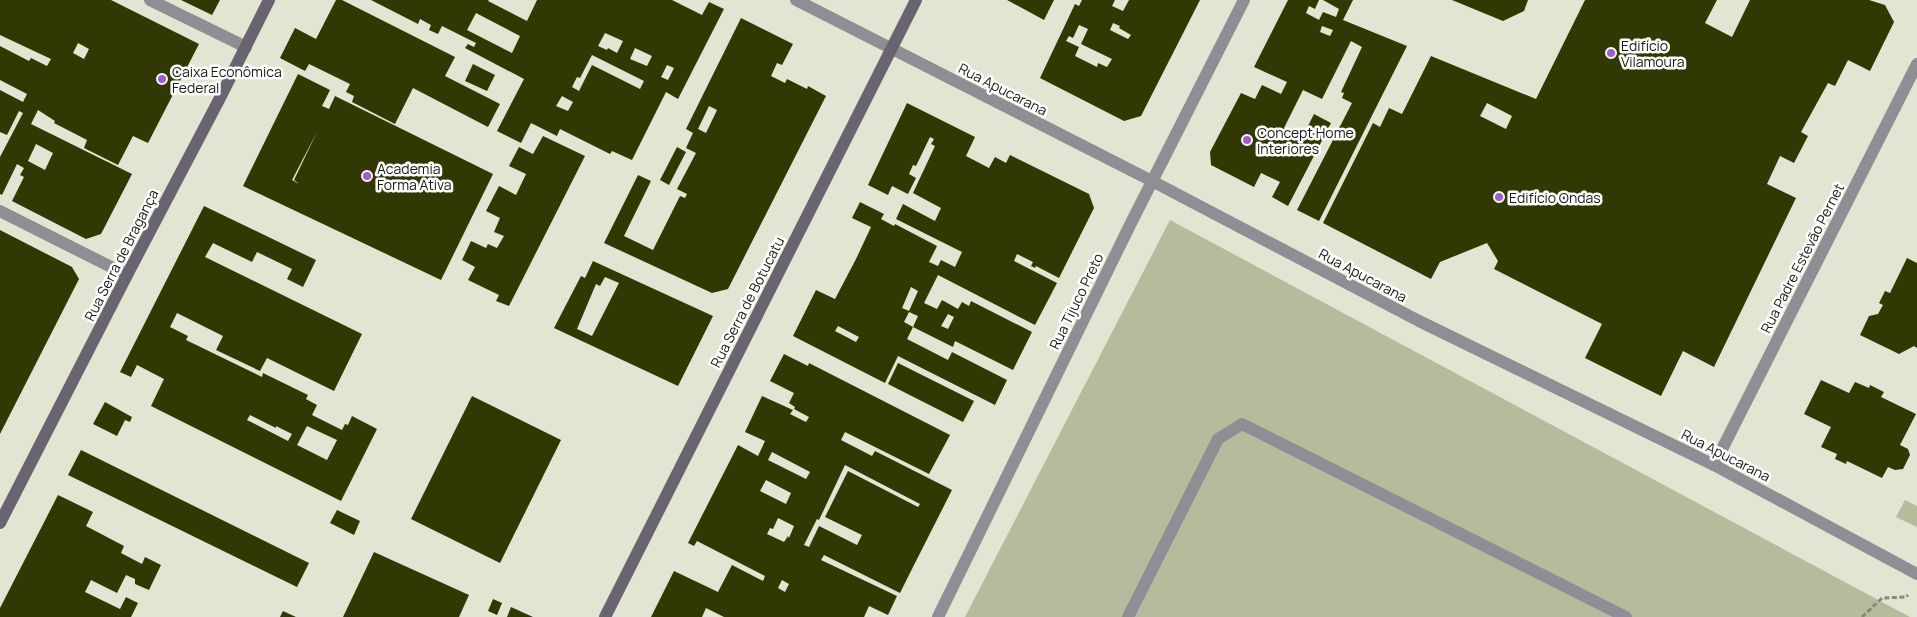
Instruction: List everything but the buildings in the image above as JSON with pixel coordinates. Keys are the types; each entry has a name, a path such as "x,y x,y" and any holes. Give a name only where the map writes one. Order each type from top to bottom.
{"street":[{"path":"150,0 246,46"},
{"name":"Rua Serra de Bragança","path":"0,523 269,0"},
{"name":"Rua Apucarana","path":"796,0 1152,181 1419,321 1714,465 1917,574"},
{"name":"Rua Serra de Botucatu","path":"605,617 916,0"},
{"name":"Rua Tijuco Preto","path":"938,617 1152,181 1244,0"},
{"name":"Rua Padre Estevão Pernet","path":"1714,465 1917,64"},
{"path":"0,211 126,276"},
{"path":"1128,617 1218,439 1242,424 1626,617"}],"path":[{"path":"1862,617 1882,598 1906,597 1911,591"}],"green space":[{"path":"1170,220 1910,617 965,617"},
{"path":"1905,500 1917,506 1917,527 1896,517"}],"place":[{"name":"Edifício Vilamoura","path":"1611,53"},
{"name":"Caixa Econômica Federal","path":"162,79"},
{"name":"Concept Home Interiores","path":"1247,140"},
{"name":"Academia Forma Ativa","path":"367,176"},
{"name":"Edifício Ondas","path":"1499,197"}]}
